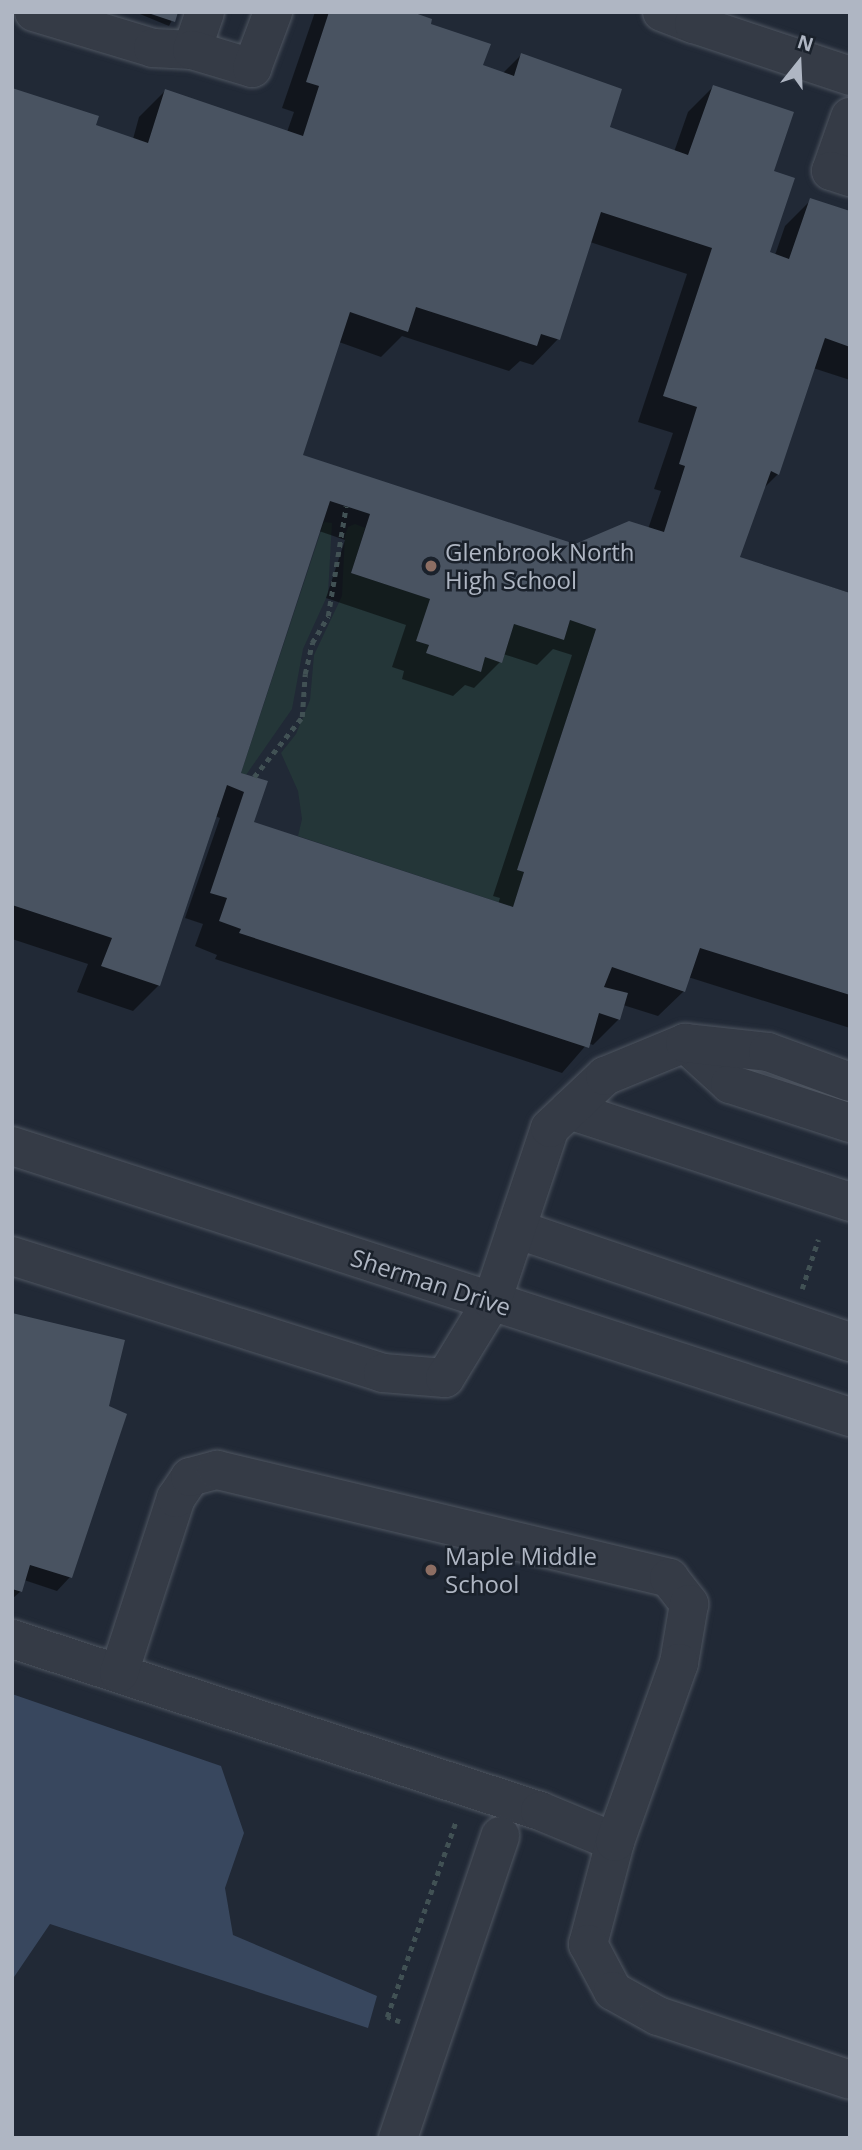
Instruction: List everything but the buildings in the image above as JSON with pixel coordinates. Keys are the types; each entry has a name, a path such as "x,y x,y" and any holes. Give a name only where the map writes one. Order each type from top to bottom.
{"street":[{"path":"34,12 153,48 192,50 252,68 272,12"},
{"path":"192,50 205,12"},
{"path":"684,16 850,76"},
{"path":"850,117 831,171 850,177"},
{"path":"12,1256 383,1373 445,1378 492,1301 550,1128 605,1076 685,1043 768,1052 850,1082"},
{"path":"685,1043 730,1084 850,1123"},
{"path":"569,1110 850,1202"},
{"name":"Sherman Drive","path":"12,1146 850,1417"},
{"path":"516,1229 850,1342"},
{"path":"119,1674 176,1498 190,1477 217,1470 669,1578 689,1604 679,1663 615,1842 588,1944 612,1991 658,2016 850,2080"},
{"path":"12,1639 540,1811 615,1842"},
{"path":"398,2138 500,1836"}],"path":[{"path":"254,777 302,717 305,674 312,643 328,615 346,506"},
{"path":"791,1322 818,1240"}],"shaded area":[{"path":"324,522 332,523 328,594 303,649 292,709 246,775 241,773"},
{"path":"355,524 365,528 351,573 430,599 417,641 429,645 427,653 480,671 485,657 502,662 514,624 564,640 570,620 596,629 517,870 524,872 513,907 298,836 302,819 298,791 281,753 296,734 310,700 314,655 342,596 345,536 348,527"}],"water":[{"path":"12,1694 221,1766 244,1833 225,1888 233,1935 377,1996 368,2028 50,1924 12,1980"}],"place":[{"name":"Glenbrook North High School","path":"431,566"},
{"name":"Maple Middle School","path":"431,1570"}]}
